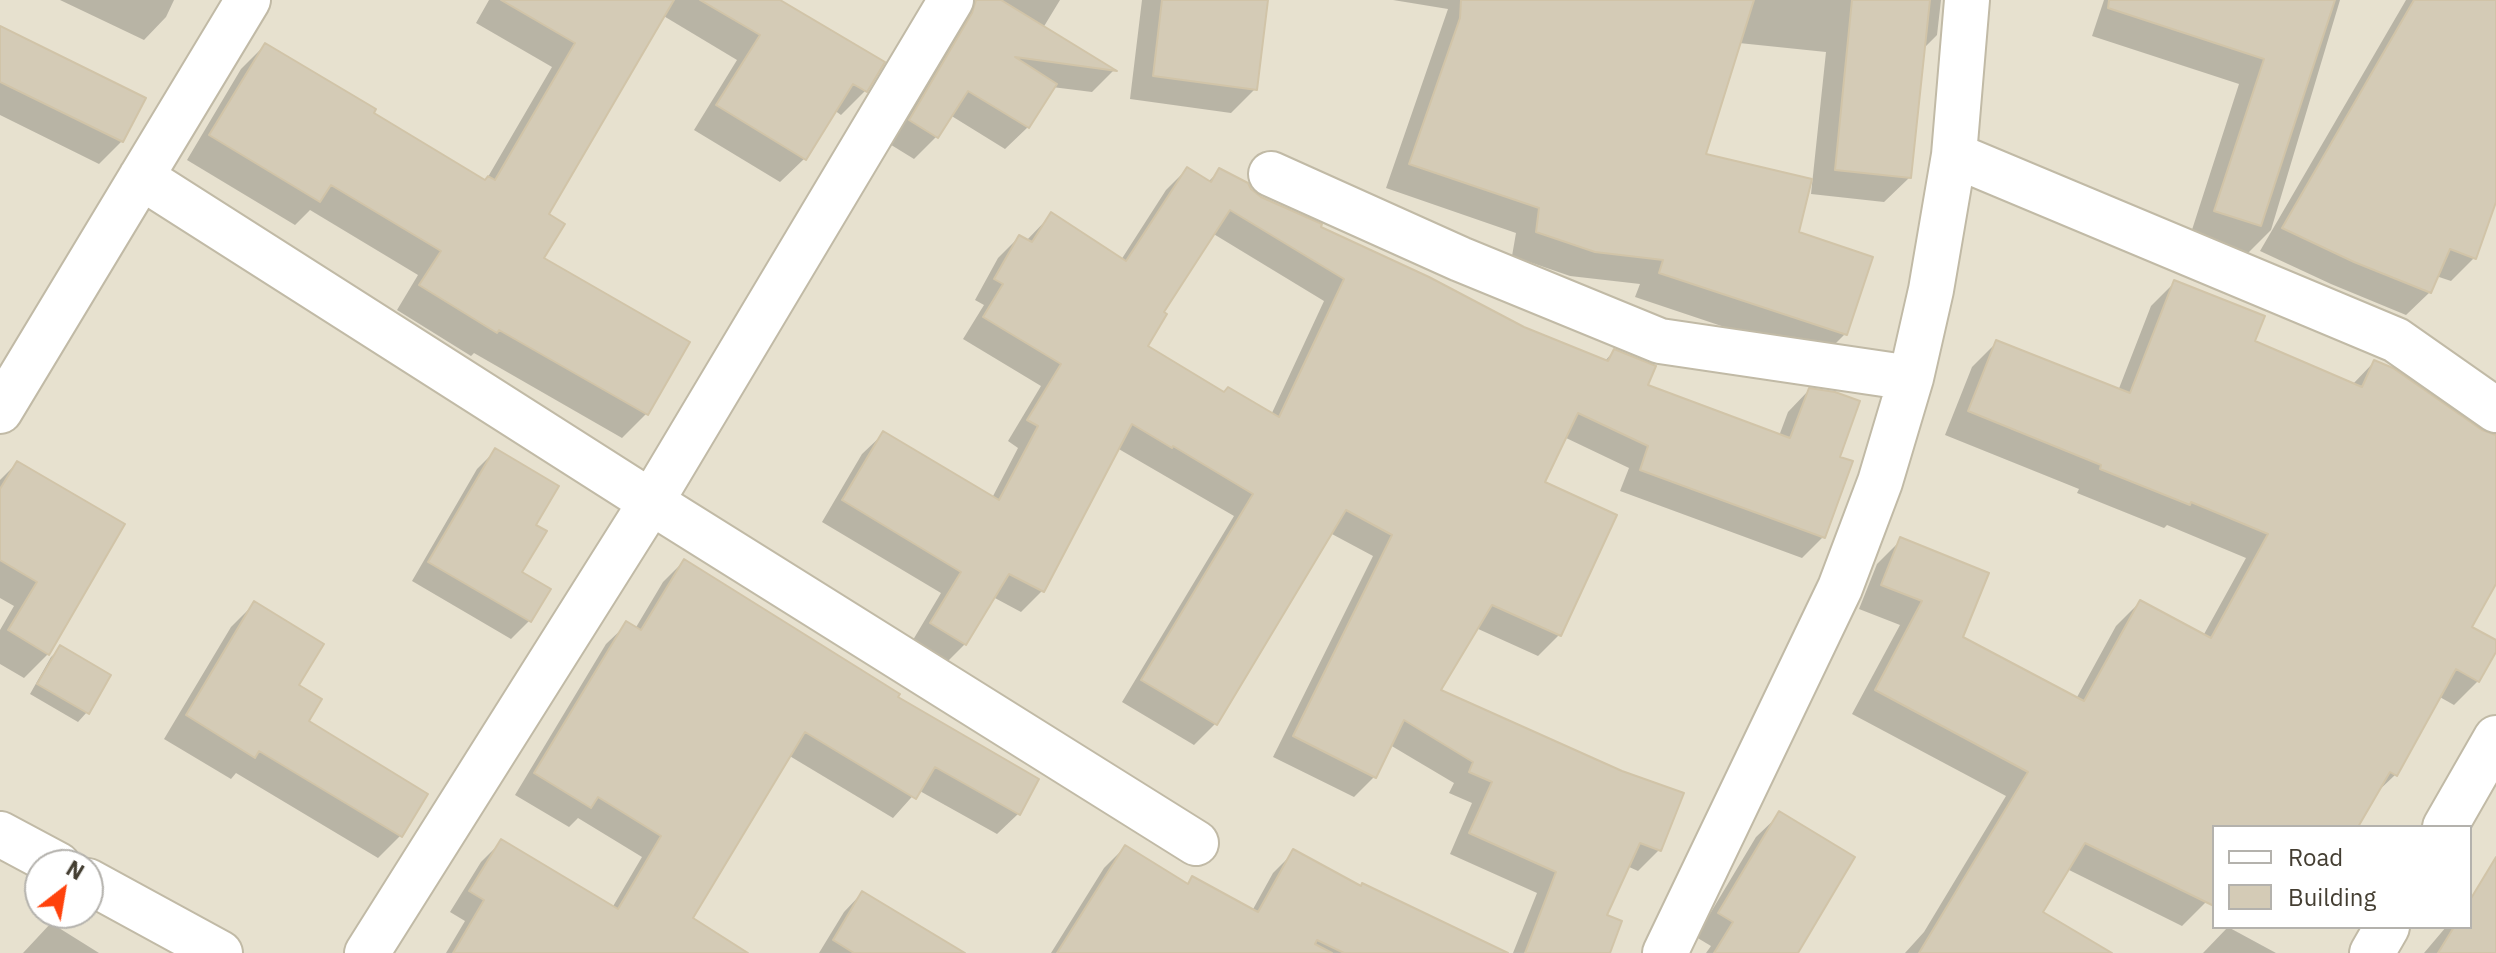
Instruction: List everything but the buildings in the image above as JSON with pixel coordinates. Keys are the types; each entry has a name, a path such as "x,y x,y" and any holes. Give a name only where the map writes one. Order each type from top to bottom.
{"street":[{"path":"0,411 248,0"},
{"path":"367,953 651,502 951,0"},
{"path":"1665,953 1840,588 1880,482 1911,378 1931,290 1954,155 1967,0"},
{"path":"1954,155 2396,340 2496,410"},
{"path":"1271,174 1460,259 1660,341 1911,378"},
{"path":"141,177 651,502 1196,843"},
{"path":"2446,825 2496,738"},
{"path":"0,834 28,849"},
{"path":"104,890 220,953"},
{"path":"2372,953 2386,929"}],"shaded area":[{"path":"0,0 2496,0 2496,953 0,953"}]}
